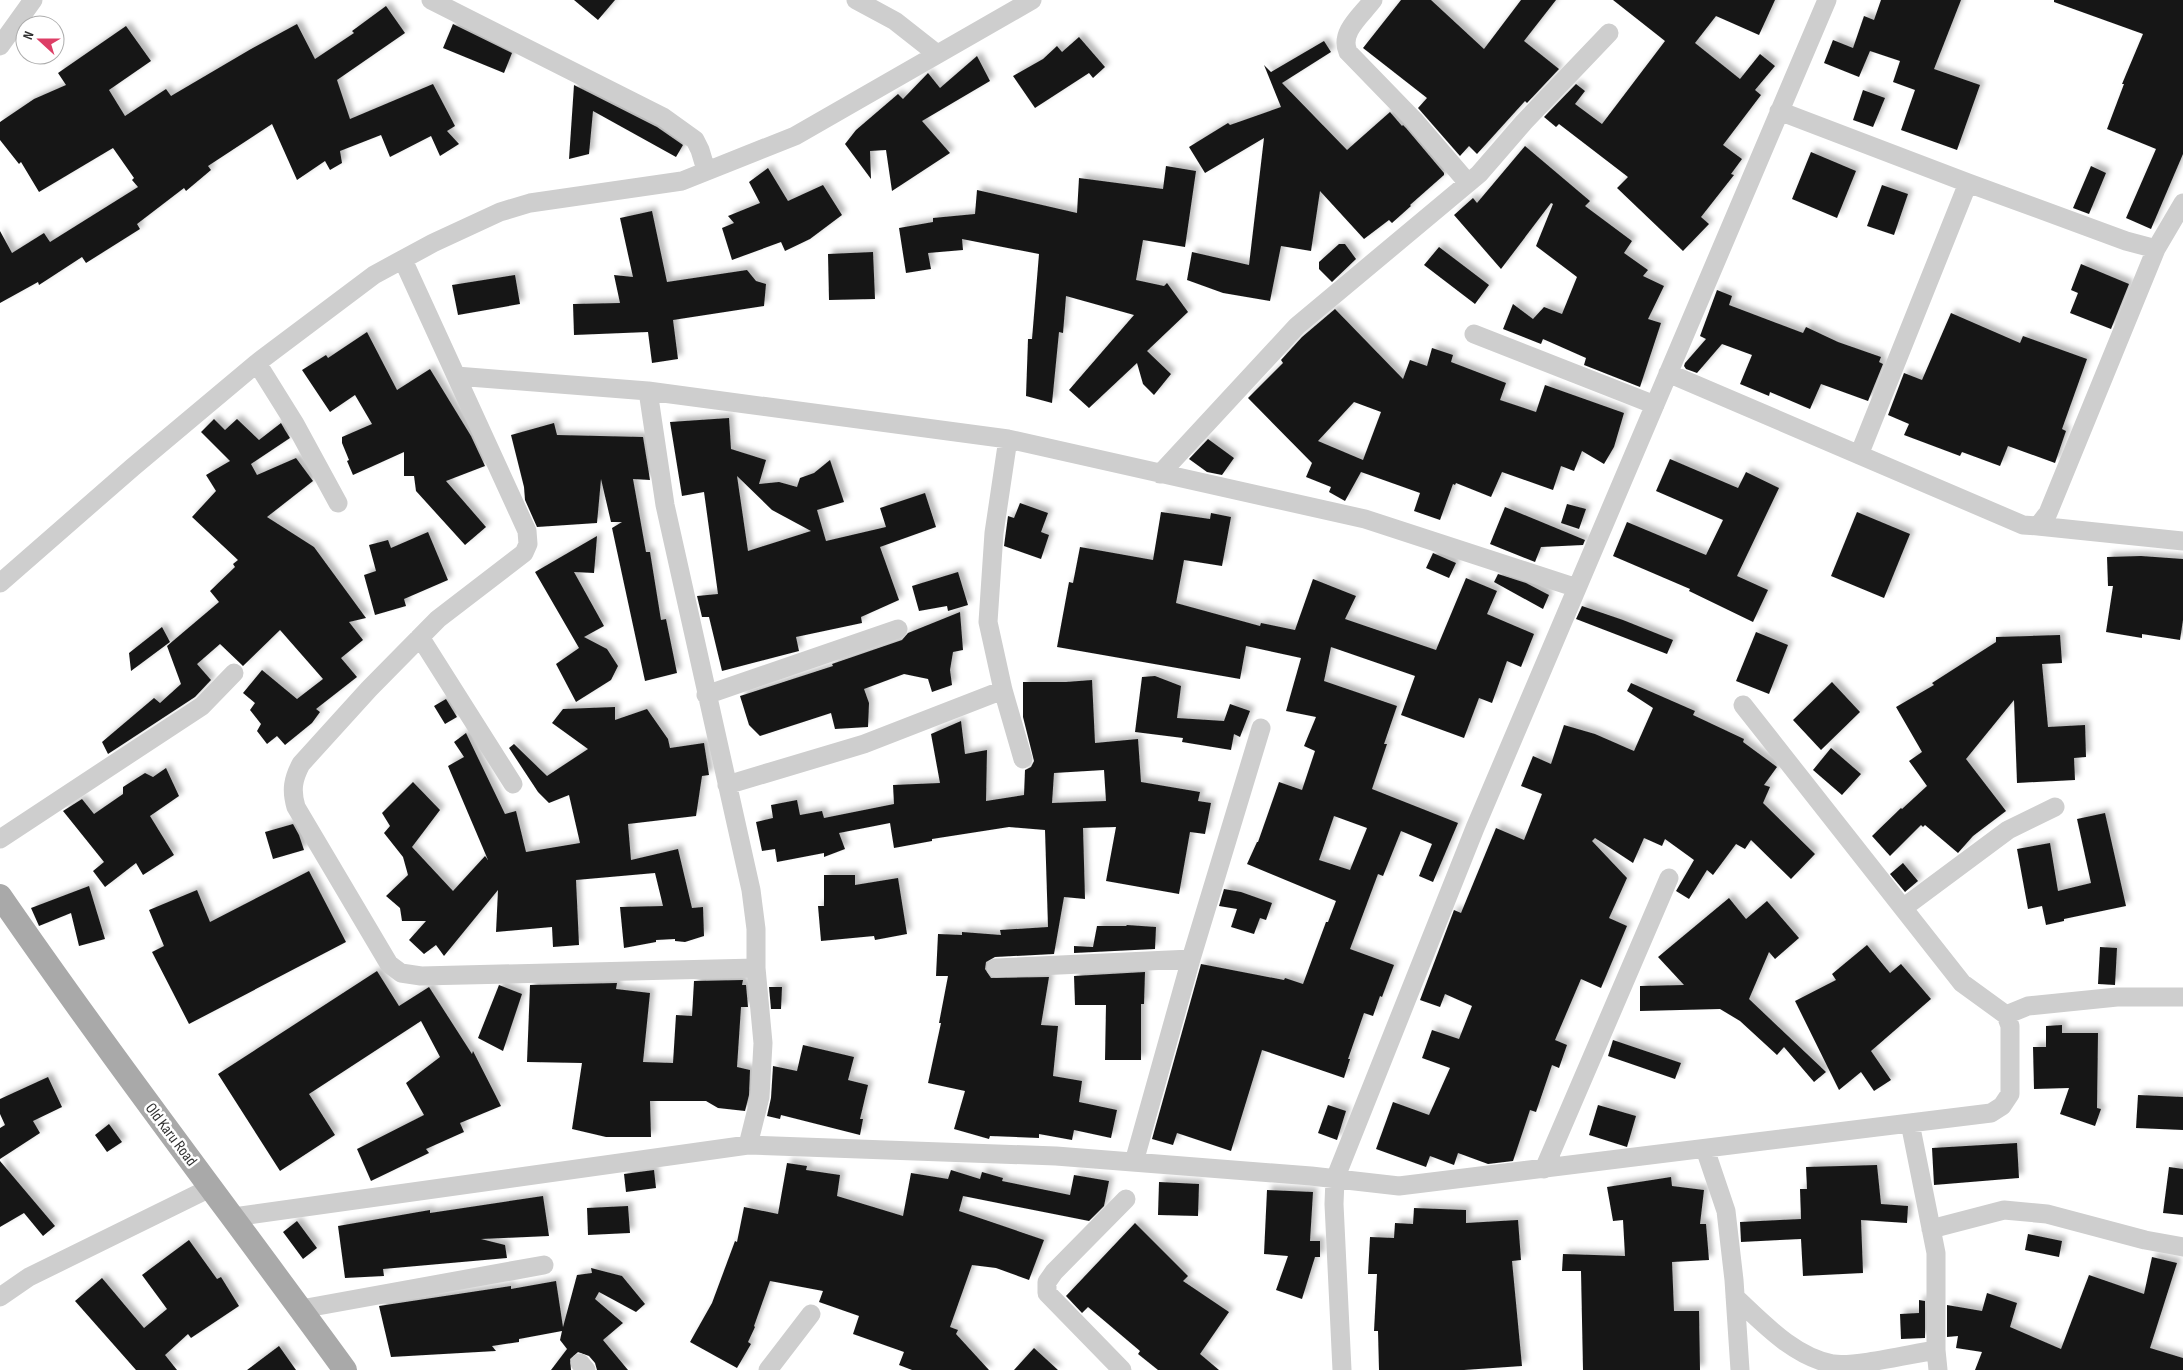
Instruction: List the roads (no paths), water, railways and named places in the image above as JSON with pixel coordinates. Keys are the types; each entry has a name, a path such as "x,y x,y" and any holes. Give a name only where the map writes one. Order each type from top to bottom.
{"main road":[{"name":"Old Karu Road","path":"0,896 80,1011 212,1187 345,1370"}],"street":[{"path":"0,46 33,0"},
{"path":"432,0 663,117 695,140 706,170"},
{"path":"856,0 895,21 937,54"},
{"path":"0,583 133,467 257,363 374,276 433,243 500,212 530,203 682,181 796,136 1032,0"},
{"path":"1374,0 1346,35 1344,43 1348,52 1414,120 1468,183"},
{"path":"1342,1370 1334,1204 1335,1179 1475,828 1827,0"},
{"path":"1160,474 1296,326 1479,174 1524,122 1609,33"},
{"path":"1779,111 2126,241 2156,249"},
{"path":"1859,455 1968,183"},
{"path":"2038,526 2048,513 2156,249 2183,203"},
{"path":"403,260 527,531 528,544 524,553 438,619 369,689 301,764 294,777 292,792 296,807 389,964 401,973 421,976 756,968"},
{"path":"1474,334 1655,405"},
{"path":"257,363 295,424 338,503"},
{"path":"1668,373 2023,525 2183,541"},
{"path":"456,376 648,391 1008,439 1365,519 1577,588"},
{"path":"648,391 665,505 706,696 751,890 756,929 756,968 763,1043 760,1097 748,1144"},
{"path":"1008,439 994,533 988,594 988,622 1003,690 1023,759"},
{"path":"706,696 898,629"},
{"path":"420,637 513,784"},
{"path":"0,839 202,706 234,673"},
{"path":"726,785 864,744 1003,690"},
{"path":"234,1217 748,1144 1056,1156 1400,1186 1991,1113 2002,1106 2010,1094 2010,1026 2006,1015 1962,982 1743,705"},
{"path":"1134,1162 1191,959 1261,728"},
{"path":"1903,908 2008,830 2055,807"},
{"path":"1544,1169 1669,878"},
{"path":"996,968 1191,959"},
{"path":"2006,1015 2028,1006 2117,997 2183,996"},
{"path":"1910,1123 1936,1253 1936,1350 1938,1370"},
{"path":"1705,1149 1726,1211 1740,1370"},
{"path":"0,1298 29,1277 212,1187"},
{"path":"1122,1370 1047,1293 1047,1282 1054,1272 1126,1200"},
{"path":"1931,1229 2004,1210 2047,1214 2145,1240 2183,1247"},
{"path":"301,1309 544,1265"},
{"path":"1735,1297 1773,1332 1805,1354 1833,1364 1936,1350"},
{"path":"768,1370 811,1314"}]}
